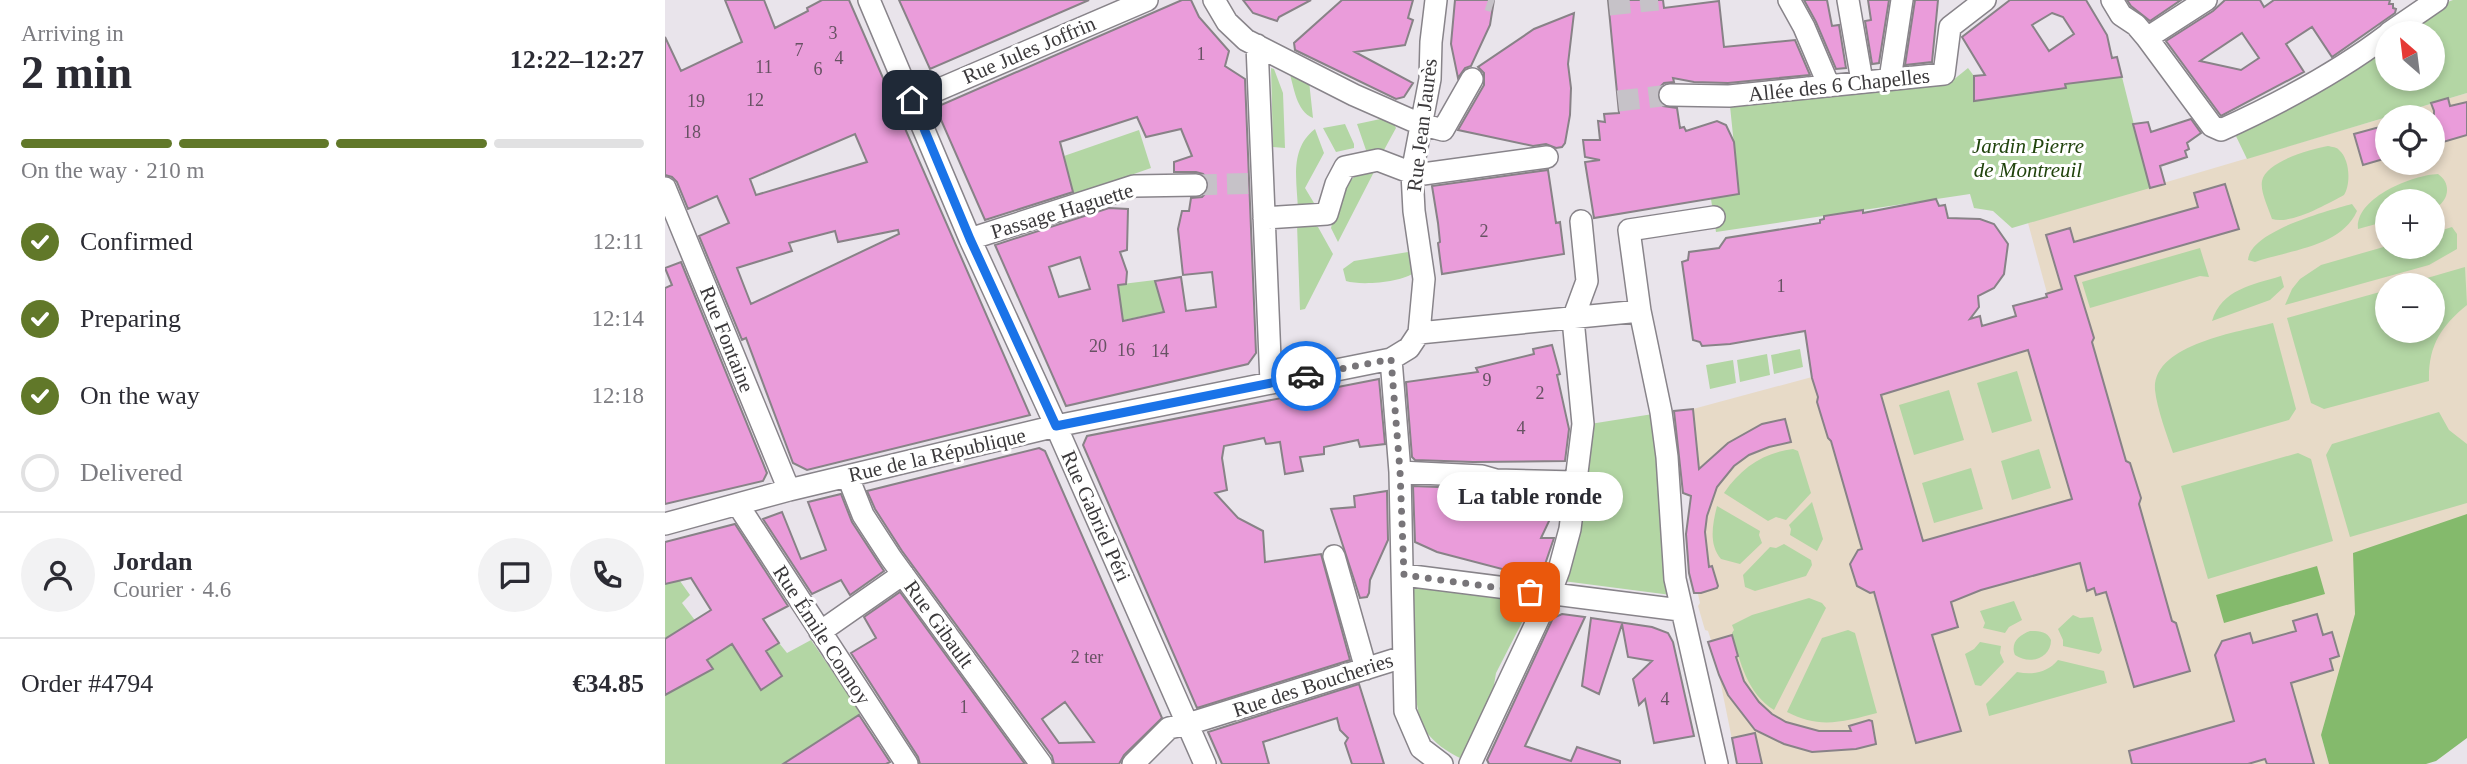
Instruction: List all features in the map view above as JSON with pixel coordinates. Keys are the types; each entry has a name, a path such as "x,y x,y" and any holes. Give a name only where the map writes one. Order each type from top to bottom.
{"street":[{"name":"Rue Gabriel Péri","path":"869,0 970,239 1205,764"},
{"name":"Rue Jules Joffrin","path":"912,100 1147,0"},
{"path":"1214,0 1227,22 1246,40 1354,95 1420,124 1443,130 1472,79"},
{"name":"Rue Jean Jaurès","path":"1419,332 1424,279 1413,211 1412,173 1430,79 1436,0"},
{"path":"1789,0 1804,27 1829,86"},
{"path":"1849,0 1862,81"},
{"path":"1890,79 1902,0"},
{"name":"Allée des 6 Chapelles","path":"1670,95 1729,96 1944,74 1949,27 1985,0"},
{"path":"2112,0 2121,15 2136,25 2147,38 2212,126 2221,130 2259,113 2330,73 2375,43"},
{"path":"2147,38 2206,0"},
{"path":"2403,21 2426,2"},
{"path":"1257,45 1271,383"},
{"path":"1264,218 1327,214 1336,184 1345,167 1378,160 1412,173 1423,174 1547,157"},
{"name":"Passage Haguette","path":"970,239 1134,186 1196,185"},
{"name":"Rue Fontaine","path":"665,188 789,490"},
{"path":"1714,218 1629,230 1640,311 1661,412 1680,610 1717,764"},
{"path":"1470,764 1550,594 1570,529 1583,424 1573,319 1587,281 1581,221"},
{"path":"1403,657 1404,575 1400,471 1391,359 1409,348 1419,332 1640,311"},
{"name":"Rue de la République","path":"665,524 789,490 1056,426 1391,359"},
{"path":"1400,471 1482,475 1496,480 1576,482"},
{"name":"Rue Gibault","path":"848,477 863,515 1041,764"},
{"name":"Rue Émile Connoy","path":"738,505 907,764"},
{"path":"1334,556 1366,669"},
{"path":"820,632 903,574"},
{"path":"1404,575 1680,610"},
{"name":"Rue des Boucheries","path":"1133,764 1169,728 1403,657 1405,711 1412,731 1421,748 1442,764"}],"shaded area":[{"path":"2467,93 2467,569 2321,735 2329,764 1737,764 1719,675 1709,643 1711,640 1705,630 1698,606 1698,594 1694,593 1689,573 1686,534 1691,497 1682,493 1674,411 1693,409 1812,377 2015,316 2013,306 2046,297 2028,223 2375,120 2375,175 2445,175 2445,105 2426,105"}],"green space":[{"path":"2467,0 2467,93 2427,105 2375,105 2375,121 2247,159 2234,132 2375,51 2375,91 2445,91 2445,21 2419,21 2445,3"},
{"path":"1271,68 1274,69 1283,93 1285,148 1273,147"},
{"name":"Jardin Pierre de Montreuil","path":"1968,68 1974,76 2008,72 2066,87 2065,84 2122,77 2150,188 2012,228 1993,211 1974,208 1970,194 1716,232 1711,199 1739,194 1730,106 1952,81"},
{"path":"1289,71 1309,81 1313,118 1307,115 1299,104"},
{"path":"1390,117 1396,128 1384,150 1367,153 1357,124"},
{"path":"1345,124 1354,148 1336,152 1323,128"},
{"path":"1315,129 1324,153 1305,188 1317,208 1298,210 1298,156 1301,146"},
{"path":"1139,130 1151,168 1074,195 1064,156"},
{"path":"2328,146 2343,154 2347,165 2348,178 2344,195 2299,216 2272,219 2262,190 2265,174 2291,157"},
{"path":"1376,168 1338,242 1331,228 1341,188 1359,173"},
{"path":"2439,175 2446,183 2445,198 2445,189 2389,189 2414,179"},
{"path":"2375,198 2375,224 2358,229 2360,218"},
{"path":"2352,204 2357,211 2349,223 2327,240 2255,262 2248,260 2252,250 2275,231"},
{"path":"1308,223 1318,227 1333,254 1305,309 1300,310 1297,224"},
{"path":"2452,227 2457,234 2457,249 2445,256 2445,229"},
{"path":"2200,248 2209,277 2200,276 2090,308 2082,282"},
{"path":"2375,249 2375,259 2440,259 2429,265 2400,273 2375,273 2375,280 2285,305 2300,279 2321,265"},
{"path":"1408,252 1414,258 1415,272 1409,275 1382,282 1346,281 1343,269 1354,261"},
{"path":"2465,267 2467,305 2445,327 2445,273"},
{"path":"2281,276 2284,287 2270,300 2212,321 2217,310 2231,295"},
{"path":"1155,280 1166,320 1148,315 1123,320 1121,307 1098,287"},
{"path":"2375,293 2375,343 2436,343 2431,357 2429,381 2324,409 2311,403 2287,318"},
{"path":"2273,323 2296,409 2289,420 2173,453 2155,390 2158,374 2167,361 2200,343"},
{"path":"1800,349 1803,367 1774,374 1771,355"},
{"path":"1767,354 1770,375 1740,382 1737,360"},
{"path":"1733,360 1736,383 1710,389 1706,365"},
{"path":"2017,371 2032,421 1992,433 1977,383"},
{"path":"1949,390 1964,440 1914,455 1899,405"},
{"path":"2439,412 2449,430 2467,444 2467,503 2350,537 2326,455 2332,444"},
{"path":"1653,414 1671,595 1563,581 1590,424"},
{"path":"1793,449 1798,451 1811,493 1786,520 1776,517 1768,521 1724,493 1745,469 1754,463 1772,454"},
{"path":"2039,449 2051,488 2012,500 2001,461"},
{"path":"2298,453 2311,459 2333,541 2208,579 2181,486"},
{"path":"1971,468 1983,509 1934,523 1922,483"},
{"path":"1812,502 1823,539 1817,551 1790,535 1789,525"},
{"path":"1717,506 1760,531 1762,543 1740,564 1721,559 1714,547 1713,526"},
{"path":"2467,514 2467,738 2436,761 2426,764 2329,764 2321,735 2355,614 2353,553"},
{"path":"1784,544 1811,560 1812,565 1806,576 1755,591 1745,587 1743,575 1770,547 1776,548"},
{"path":"2317,566 2325,594 2224,623 2216,595"},
{"path":"680,581 690,595 682,603 703,631 732,643 761,690 782,676 766,651 779,643 787,653 811,640 861,713 782,764 665,764 665,584"},
{"path":"1411,588 1534,599 1496,673 1493,691 1462,759 1432,739 1420,719 1415,684"},
{"path":"1809,598 1822,603 1826,608 1774,710 1757,695 1746,676 1738,655 1732,625 1752,615"},
{"path":"2014,601 2022,620 2009,627 2005,633 1983,628 1985,623 1980,611"},
{"path":"2073,615 2080,618 2093,617 2102,650 2099,654 2063,646 2058,629"},
{"path":"1848,630 1855,633 1877,713 1842,721 1821,722 1810,721 1787,712 1822,638"},
{"path":"2030,631 2045,633 2051,640 2050,647 2043,656 2027,660 2015,655 2014,647 2022,635"},
{"path":"1980,642 2001,646 2000,653 2004,662 1981,686 1975,685 1965,654"},
{"path":"2058,660 2104,671 2107,683 1989,716 1986,704 2017,672 2039,672"}],"building":[{"path":"725,0 764,0 775,28 808,11 807,8 822,0 849,0 1030,415 807,470 793,463 746,338 742,340 699,236 729,223 717,196 688,209 677,182 665,175 665,37 681,71 742,42","holes":["855,134 867,162 756,195 750,179","898,230 899,234 751,304 737,268 792,251 789,243 835,231 838,242"]},
{"path":"899,0 1089,0 930,69"},
{"path":"1182,0 1191,0 1199,17 1229,51 1225,66 1245,79 1256,353 1248,364 1066,406 995,245 1109,208 1128,209 1127,250 1120,252 1127,272 1126,284 1118,285 1123,321 1164,312 1155,281 1181,277 1186,311 1216,307 1212,272 1183,275 1178,229 1182,211 1189,211 1191,198 1202,197 1207,192 1208,179 1196,172 1174,172 1174,162 1192,156 1181,129 1146,137 1137,117 1060,142 1073,192 985,220 938,113 941,105","holes":["1080,257 1090,289 1059,297 1049,267"]},
{"path":"1243,0 1311,0 1279,17 1277,21 1253,13"},
{"path":"1342,0 1413,0 1408,18 1413,20 1405,45 1355,52 1413,83 1404,97 1396,99 1295,50 1294,43"},
{"path":"1455,0 1494,0 1490,25 1471,66 1465,68 1458,78 1451,44"},
{"path":"1608,0 1663,0 1664,8 1719,1 1724,47 1795,40 1810,75 1728,83 1673,78 1674,82 1664,83 1658,89 1658,101 1663,106 1677,108 1680,128 1684,127 1686,131 1717,121 1726,125 1734,142 1739,194 1594,218 1585,162 1600,160 1585,157 1583,140 1600,140 1598,121 1605,122 1604,114 1619,113"},
{"path":"1804,0 1827,0 1832,26 1839,25 1846,68 1836,69"},
{"path":"1868,0 1889,0 1879,63 1872,64 1865,21 1871,20"},
{"path":"1915,0 1938,0 1932,62 1905,65"},
{"path":"2010,0 2086,0 2107,35 2112,58 2117,57 2122,77 2065,84 2066,88 1974,101 1974,76 1985,75 1962,37","holes":["2052,13 2063,17 2074,34 2049,51 2032,25"]},
{"path":"2127,0 2181,0 2150,21"},
{"path":"2225,0 2260,0 2264,7 2274,0 2390,0 2389,4 2393,4 2396,9 2395,13 2384,21 2375,21 2375,27 2332,57 2312,27 2286,44 2304,72 2221,116 2166,41 2213,11","holes":["2242,33 2259,58 2241,70 2200,61"]},
{"path":"1574,13 1568,64 1570,115 1562,147 1546,144 1533,146 1458,130 1484,85 1484,73 1478,67 1534,29"},
{"path":"2448,98 2450,106 2467,102 2467,135 2445,141 2445,105 2431,103"},
{"path":"2191,119 2201,133 2187,143 2187,157 2160,166 2165,184 2150,188 2133,124 2148,122 2151,132"},
{"path":"2375,128 2375,162 2363,165 2354,134"},
{"path":"1548,170 1564,254 1442,274 1432,186"},
{"path":"2225,184 2239,229 2075,276 2126,461 2130,463 2141,498 2139,504 2172,621 2176,623 2190,671 2134,687 2106,592 2096,595 2094,588 2087,591 2080,563 1981,590 1951,602 1958,627 1932,635 1961,731 1916,743 1874,592 1870,593 1857,586 1850,564 1858,550 1862,549 1817,402 1805,331 1702,346 1700,342 1693,340 1682,262 1688,260 1689,252 1719,248 1726,238 1820,223 1824,216 1863,210 1863,213 1936,199 1939,206 1945,205 1948,218 1980,219 1994,224 2008,244 2004,274 1994,288 1978,296 1979,307 1970,319 1980,316 1982,326 2016,316 2013,306 2047,297 2046,294 2062,289 2046,235 2070,228 2074,242 2198,207 2194,193","holes":["2028,350 2072,499 1923,541 1881,395"]},
{"path":"681,262 767,473 763,481 665,504 665,288 672,285 665,268"},
{"path":"1552,345 1569,429 1565,461 1473,462 1415,460 1412,457 1406,382 1478,372 1476,368 1534,354 1533,349"},
{"path":"1379,379 1385,444 1360,447 1358,440 1324,447 1324,454 1300,457 1303,471 1285,474 1280,442 1266,444 1264,438 1224,446 1222,458 1227,490 1215,493 1238,518 1263,531 1265,562 1321,554 1350,660 1197,708 1083,445 1087,436"},
{"path":"1693,409 1699,469 1728,443 1762,424 1785,419 1791,442 1749,455 1734,466 1717,487 1707,516 1705,532 1709,567 1712,566 1718,586 1701,593 1694,593 1689,573 1686,534 1691,496 1683,493 1674,411"},
{"path":"1039,448 1045,451 1162,718 1124,755 1119,764 1054,764 1052,756 902,551 875,509 867,491","holes":["1065,702 1094,742 1059,743 1042,719"]},
{"path":"1413,486 1554,495 1558,502 1541,538 1554,538 1540,579 1437,552 1415,542"},
{"path":"1387,491 1388,540 1370,580 1369,593 1367,597 1360,598 1331,509 1355,507 1354,496"},
{"path":"841,494 852,522 884,571 850,595 841,580 812,594 763,519 782,512 801,559 826,550 808,502"},
{"path":"735,524 788,606 763,619 779,643 766,651 782,676 761,690 732,644 707,660 713,669 665,695 665,639 711,610 691,578 665,584 665,542"},
{"path":"900,592 1025,764 920,764 851,653 876,638 864,617"},
{"path":"1562,614 1585,617 1525,746 1571,761 1577,747 1620,761 1620,764 1489,764 1487,760 1553,618"},
{"path":"2317,614 2323,635 2332,632 2339,656 2330,659 2333,670 2291,683 2314,764 2267,764 2265,759 2248,764 2132,764 2129,751 2234,721 2215,655 2222,641 2250,633 2253,643 2296,631 2293,621"},
{"path":"1591,618 1652,627 1668,633 1673,642 1694,736 1654,743 1645,699 1639,705 1633,679 1652,661 1628,657 1622,624 1599,694 1582,686"},
{"path":"1732,635 1744,681 1759,702 1772,714 1786,722 1819,731 1851,731 1849,726 1869,720 1872,721 1876,744 1856,749 1812,752 1784,744 1755,730 1728,695 1708,642"},
{"path":"1359,684 1384,764 1352,764 1345,743 1348,738 1340,730 1337,718 1263,742 1269,764 1222,764 1208,732"},
{"path":"859,715 890,762 783,764"},
{"path":"1755,733 1762,764 1737,764 1732,738"}],"tunnel":[{"path":"1488,0 1494,2"},
{"path":"1609,5 1658,0"},
{"path":"1618,101 1670,95"},
{"path":"1196,185 1263,183"}],"way so far":[{"path":"1306,376 1391,359 1400,471 1404,575 1530,592"}],"place":[{"name":"La table ronde","path":"1530,592"}],"route":[{"path":"912,100 970,239 1056,426 1306,376"}]}
